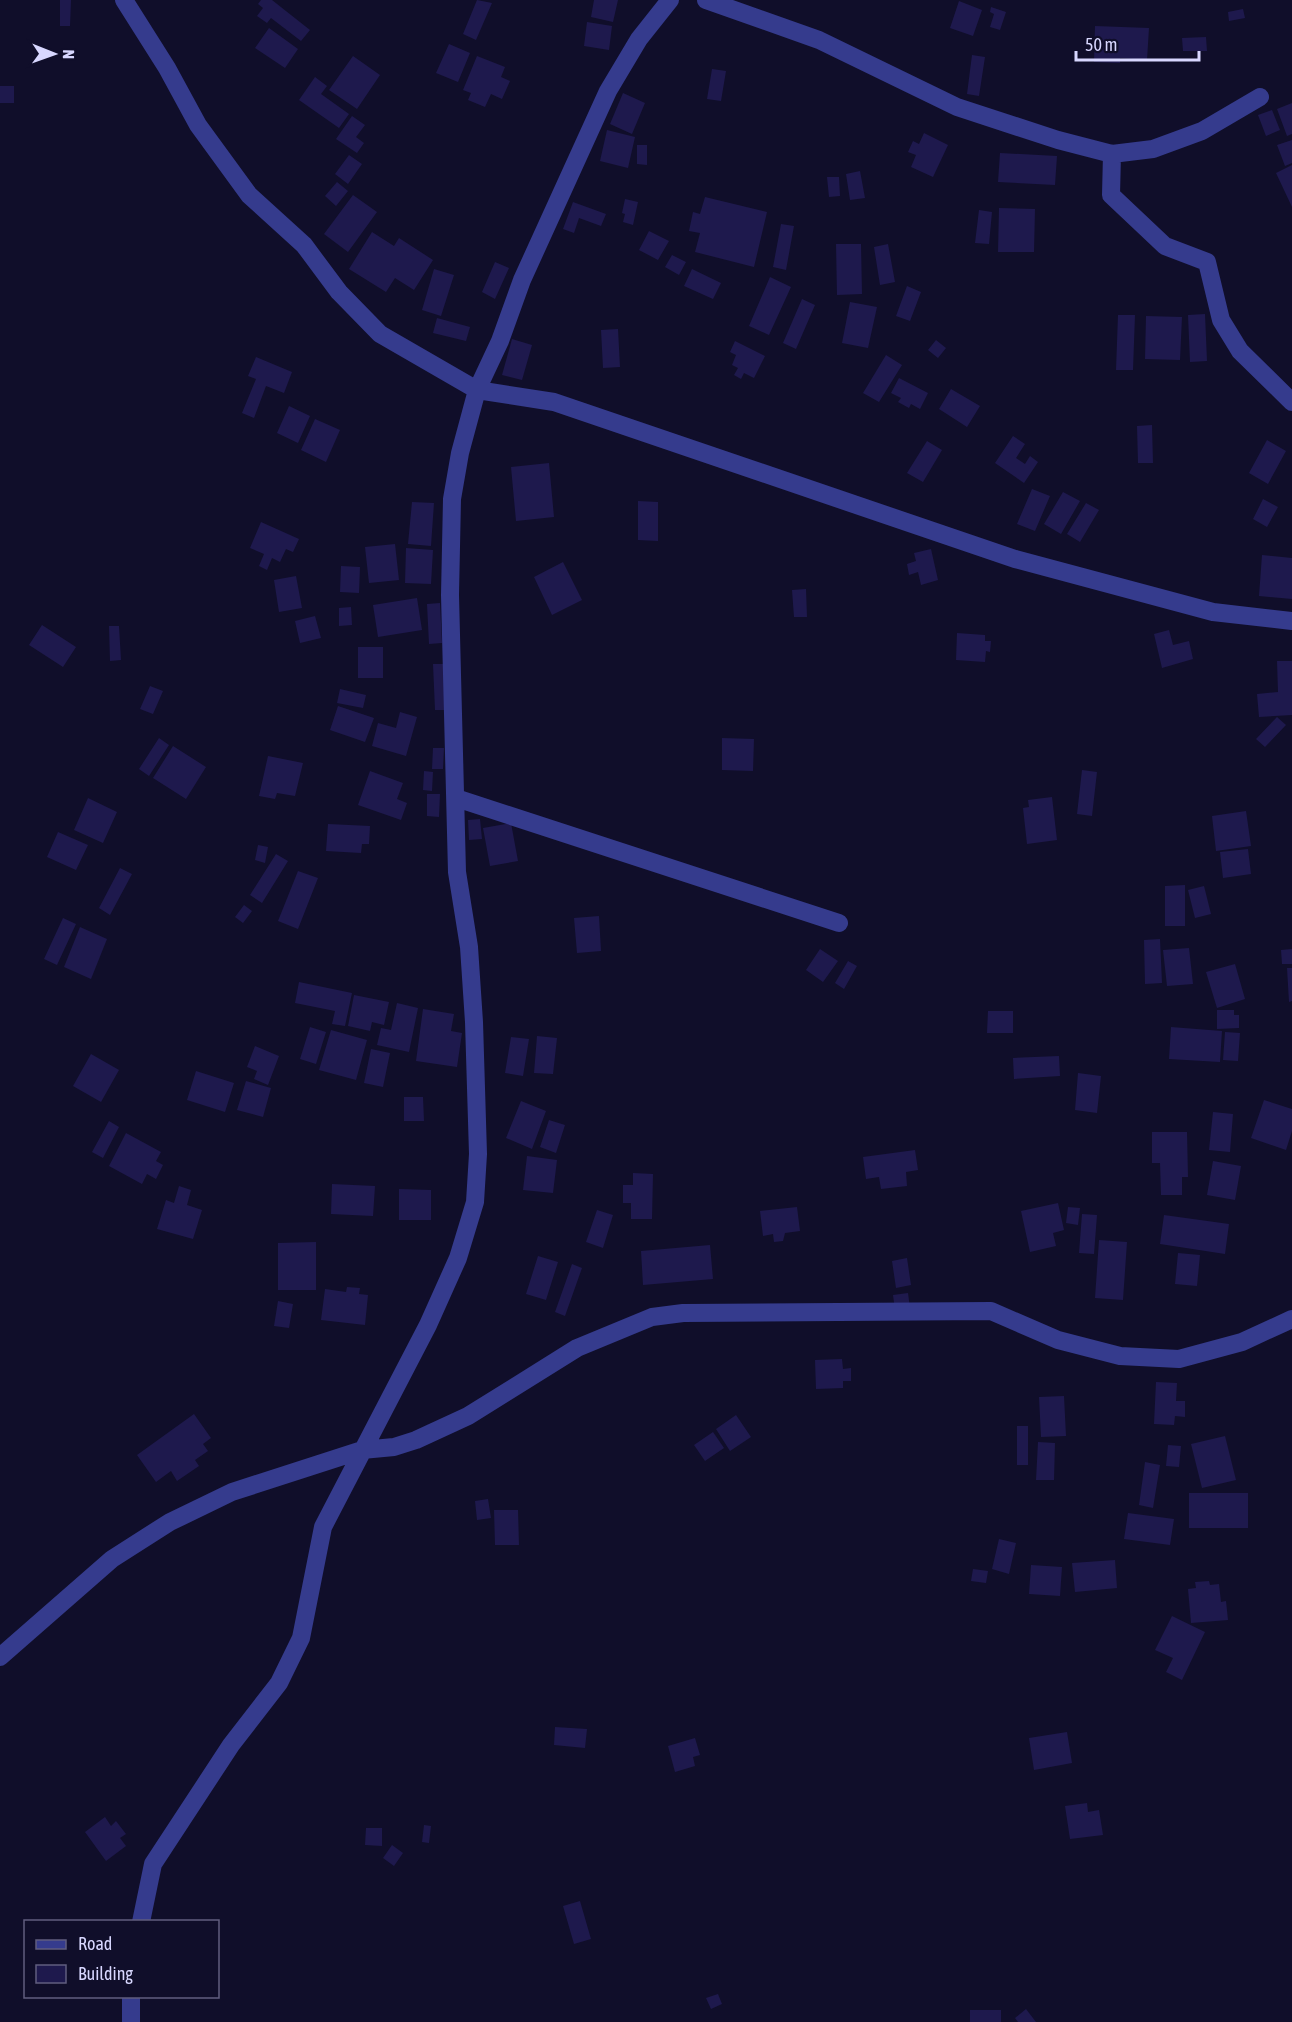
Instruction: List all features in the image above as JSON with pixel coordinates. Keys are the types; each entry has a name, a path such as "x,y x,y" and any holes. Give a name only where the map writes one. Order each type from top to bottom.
{"street":[{"path":"124,0 167,68 198,125 249,195 304,244 339,292 380,334 477,390 554,402 1015,559 1090,581 1213,612 1292,621"},
{"path":"141,1920 153,1864 231,1745 279,1683 301,1638 323,1527 432,1315 458,1258 475,1202 478,1154 474,1022 469,947 458,872 450,595 452,499 460,453 477,390 500,341 522,280 608,91 639,39 670,0"},
{"path":"706,0 819,40 957,107 1058,140 1112,154 1153,149 1202,131 1260,97"},
{"path":"1112,154 1111,195 1165,246 1207,262 1221,320 1240,351 1292,402"},
{"path":"456,798 839,923"},
{"path":"0,1657 112,1559 170,1522 232,1492 362,1450 393,1447 416,1440 468,1416 577,1348 652,1317 683,1313 991,1311 1058,1340 1120,1356 1179,1359 1242,1342 1292,1319"},
{"path":"131,1998 131,2022"}],"building":[{"path":"60,0 71,0 70,26 60,26"},
{"path":"261,0 272,0 310,30 301,41 271,18 267,23 257,16 263,8 258,4"},
{"path":"477,0 492,3 476,40 463,34"},
{"path":"594,0 618,0 613,22 591,17"},
{"path":"959,1 982,10 973,36 950,28"},
{"path":"991,7 1006,12 1000,30 990,27 994,14 990,12"},
{"path":"1243,9 1245,18 1229,21 1228,12"},
{"path":"587,22 612,26 609,50 584,46"},
{"path":"1095,26 1149,28 1147,60 1120,58 1120,63 1094,62"},
{"path":"269,28 298,49 285,68 255,48"},
{"path":"1206,37 1207,51 1183,51 1182,38"},
{"path":"449,44 470,53 458,82 436,73"},
{"path":"972,55 985,57 979,96 967,94"},
{"path":"353,56 380,75 357,109 329,90"},
{"path":"477,56 505,67 501,77 510,81 502,99 491,94 485,107 468,100 471,93 463,90"},
{"path":"712,69 726,71 721,101 707,99"},
{"path":"315,77 327,86 321,94 349,114 339,128 299,100"},
{"path":"0,86 14,86 14,103 0,103"},
{"path":"623,93 645,103 632,134 610,124"},
{"path":"1292,103 1292,134 1287,136 1277,109"},
{"path":"1272,110 1280,130 1266,136 1258,115"},
{"path":"352,116 365,125 356,137 364,143 357,153 336,139"},
{"path":"607,130 635,137 628,168 600,161"},
{"path":"924,133 948,145 933,177 911,167 916,155 908,152 913,141 919,144"},
{"path":"1292,140 1292,163 1285,166 1277,145"},
{"path":"637,145 647,145 647,165 637,164"},
{"path":"1000,153 1057,156 1055,185 998,182"},
{"path":"349,155 362,164 348,184 335,174"},
{"path":"1292,165 1292,207 1276,173"},
{"path":"860,171 865,198 850,200 846,174"},
{"path":"827,177 839,177 840,196 829,197"},
{"path":"337,182 348,191 336,206 325,196"},
{"path":"353,195 377,212 348,252 324,234"},
{"path":"705,197 767,212 754,267 695,252 700,233 689,231 693,212 700,214"},
{"path":"625,199 638,202 633,225 623,222"},
{"path":"573,202 606,214 601,226 579,218 574,233 563,229"},
{"path":"999,208 1035,209 1034,252 998,252"},
{"path":"979,210 992,212 989,244 975,243"},
{"path":"781,224 794,226 786,270 773,267"},
{"path":"649,231 669,241 658,260 639,250"},
{"path":"372,232 394,246 399,238 433,260 414,290 395,278 386,292 349,269"},
{"path":"836,244 861,244 862,294 837,295"},
{"path":"888,244 895,282 880,285 874,247"},
{"path":"672,255 686,262 679,275 665,267"},
{"path":"495,262 509,268 495,299 482,292"},
{"path":"434,269 454,275 441,316 422,310"},
{"path":"692,269 721,283 713,299 684,286"},
{"path":"770,277 791,287 769,335 749,326"},
{"path":"907,286 921,292 910,321 896,316"},
{"path":"802,299 815,305 796,349 783,343"},
{"path":"850,302 877,307 868,348 842,343"},
{"path":"1205,314 1207,361 1190,362 1188,315"},
{"path":"1118,315 1135,315 1133,370 1116,370"},
{"path":"1146,316 1182,317 1180,360 1145,359"},
{"path":"437,318 470,327 466,341 433,333"},
{"path":"618,329 620,367 603,368 601,330"},
{"path":"512,339 532,345 522,380 502,375"},
{"path":"936,340 946,348 938,358 928,350"},
{"path":"735,341 765,356 754,378 744,373 741,379 734,375 738,368 732,365 736,355 730,352"},
{"path":"886,355 902,365 879,402 863,393"},
{"path":"256,357 292,372 284,393 266,386 254,418 242,413 256,379 248,376"},
{"path":"899,378 928,393 920,409 911,404 909,408 898,402 901,398 891,393"},
{"path":"951,389 980,406 967,427 939,409"},
{"path":"289,406 310,416 298,443 277,433"},
{"path":"315,419 340,430 326,462 301,450"},
{"path":"1152,425 1153,463 1138,463 1137,426"},
{"path":"1013,436 1025,444 1016,458 1025,464 1030,456 1038,462 1024,483 995,463"},
{"path":"1267,440 1286,451 1268,484 1249,473"},
{"path":"927,441 942,450 923,482 907,473"},
{"path":"549,463 554,517 516,521 511,467"},
{"path":"1032,489 1050,496 1035,531 1017,524"},
{"path":"1063,492 1080,501 1061,534 1044,524"},
{"path":"1263,499 1278,507 1267,527 1253,519"},
{"path":"638,501 658,502 658,541 638,540"},
{"path":"412,502 434,503 431,546 408,544"},
{"path":"1086,503 1099,510 1080,542 1067,534"},
{"path":"261,522 299,539 293,552 286,549 280,562 272,558 267,570 259,566 264,554 250,548"},
{"path":"395,544 399,580 369,583 365,547"},
{"path":"406,548 433,550 431,584 405,583"},
{"path":"931,549 938,580 921,585 918,572 909,575 907,564 916,561 914,553"},
{"path":"1262,555 1292,558 1292,599 1259,596"},
{"path":"563,562 582,600 552,615 534,577"},
{"path":"341,566 360,567 359,593 340,592"},
{"path":"296,576 302,608 279,612 274,580"},
{"path":"806,589 807,617 794,617 792,590"},
{"path":"417,598 422,630 378,637 373,605"},
{"path":"440,603 442,643 429,644 427,604"},
{"path":"351,607 352,625 339,626 339,608"},
{"path":"315,616 321,638 300,643 295,621"},
{"path":"42,625 76,647 63,667 29,645"},
{"path":"109,626 119,626 121,660 110,661"},
{"path":"1169,630 1173,645 1189,641 1193,659 1162,668 1154,634"},
{"path":"957,633 985,635 985,641 991,641 990,652 986,651 985,662 956,660"},
{"path":"358,647 383,647 383,678 358,678"},
{"path":"1277,661 1292,661 1292,715 1259,717 1257,694 1278,692"},
{"path":"433,664 444,664 446,710 435,710"},
{"path":"150,686 163,691 153,714 140,709"},
{"path":"340,689 366,695 363,708 337,703"},
{"path":"338,706 374,718 365,742 330,730"},
{"path":"400,712 417,717 406,756 372,746 378,723 396,728"},
{"path":"1277,717 1286,725 1265,747 1256,739"},
{"path":"159,738 169,745 149,776 139,769"},
{"path":"722,738 754,739 753,771 722,770"},
{"path":"173,746 206,767 186,799 153,778"},
{"path":"433,748 444,748 443,769 432,769"},
{"path":"268,756 303,763 295,796 277,793 275,799 259,796"},
{"path":"1082,770 1097,772 1092,816 1077,814"},
{"path":"370,771 403,783 397,799 407,803 401,820 358,805"},
{"path":"424,771 433,772 432,791 423,790"},
{"path":"427,794 440,794 439,817 427,816"},
{"path":"1052,797 1057,840 1027,844 1023,808 1029,807 1028,800"},
{"path":"88,798 117,812 103,843 74,830"},
{"path":"1246,811 1251,846 1216,851 1212,816"},
{"path":"480,819 482,839 469,840 468,820"},
{"path":"511,823 518,861 490,866 483,828"},
{"path":"328,824 370,826 369,844 362,844 361,853 326,851"},
{"path":"58,832 88,845 76,870 47,857"},
{"path":"258,845 268,847 265,863 255,860"},
{"path":"1248,849 1251,874 1223,878 1220,852"},
{"path":"276,854 288,861 262,903 250,895"},
{"path":"120,868 132,874 110,915 99,908"},
{"path":"298,871 318,878 298,929 278,921"},
{"path":"1185,885 1185,926 1165,926 1165,886"},
{"path":"1204,886 1211,914 1195,918 1188,890"},
{"path":"244,905 252,911 243,923 235,917"},
{"path":"599,916 601,951 577,953 574,918"},
{"path":"63,918 76,924 57,965 44,959"},
{"path":"80,927 107,939 91,979 64,967"},
{"path":"1160,939 1162,983 1145,984 1144,940"},
{"path":"1189,948 1193,984 1167,986 1163,950"},
{"path":"820,949 838,961 823,982 806,970"},
{"path":"1292,949 1292,964 1282,964 1281,950"},
{"path":"848,961 857,966 844,989 835,983"},
{"path":"1235,964 1245,999 1217,1008 1206,972"},
{"path":"1287,968 1292,968 1292,1001 1289,1002"},
{"path":"299,982 352,993 345,1026 332,1024 335,1011 295,1003"},
{"path":"354,995 389,1002 384,1025 372,1022 370,1031 348,1026"},
{"path":"397,1003 418,1008 409,1052 377,1045 381,1028 391,1030"},
{"path":"423,1009 454,1014 451,1031 462,1033 457,1067 416,1061"},
{"path":"1217,1010 1234,1010 1234,1015 1239,1015 1239,1028 1217,1029"},
{"path":"988,1011 1013,1011 1013,1033 987,1033"},
{"path":"310,1027 326,1032 316,1064 300,1059"},
{"path":"1171,1027 1222,1031 1220,1062 1169,1059"},
{"path":"331,1030 367,1040 356,1080 319,1070"},
{"path":"1225,1032 1240,1033 1238,1061 1223,1060"},
{"path":"537,1036 557,1038 553,1074 534,1073"},
{"path":"511,1037 529,1039 523,1076 505,1073"},
{"path":"255,1046 279,1056 268,1085 254,1079 257,1071 247,1067"},
{"path":"371,1049 390,1053 383,1087 364,1083"},
{"path":"91,1054 119,1070 101,1102 73,1086"},
{"path":"1059,1056 1060,1076 1014,1079 1013,1058"},
{"path":"196,1071 234,1083 225,1112 187,1100"},
{"path":"1078,1073 1101,1076 1097,1113 1075,1110"},
{"path":"246,1081 271,1088 263,1117 237,1110"},
{"path":"404,1097 423,1097 424,1121 404,1121"},
{"path":"1264,1100 1292,1109 1292,1131 1286,1150 1251,1138"},
{"path":"521,1101 546,1111 532,1149 506,1138"},
{"path":"1213,1112 1233,1114 1230,1152 1209,1150"},
{"path":"549,1120 565,1125 556,1153 540,1147"},
{"path":"109,1121 119,1127 103,1158 92,1152"},
{"path":"1152,1132 1187,1132 1188,1177 1182,1177 1182,1195 1161,1195 1160,1163 1152,1163"},
{"path":"126,1133 161,1152 156,1161 163,1165 156,1179 147,1174 142,1184 109,1166"},
{"path":"915,1150 918,1170 906,1172 907,1186 881,1189 879,1177 866,1179 863,1157"},
{"path":"527,1156 557,1160 553,1193 523,1190"},
{"path":"1213,1161 1241,1166 1235,1200 1207,1195"},
{"path":"633,1173 653,1174 652,1219 631,1219 631,1203 623,1203 623,1185 633,1185"},
{"path":"332,1184 375,1186 373,1216 331,1214"},
{"path":"179,1186 191,1190 187,1205 202,1210 193,1239 157,1229 166,1200 174,1203"},
{"path":"399,1189 431,1190 431,1220 399,1220"},
{"path":"1058,1203 1064,1230 1053,1233 1056,1246 1030,1252 1021,1211"},
{"path":"797,1207 800,1231 785,1233 783,1241 774,1242 773,1234 763,1236 760,1211"},
{"path":"1068,1207 1080,1208 1078,1225 1066,1223"},
{"path":"597,1210 613,1215 603,1248 586,1242"},
{"path":"1082,1214 1097,1215 1094,1254 1079,1253"},
{"path":"1164,1215 1229,1224 1225,1254 1160,1244"},
{"path":"1099,1240 1127,1242 1123,1300 1095,1298"},
{"path":"316,1242 316,1290 278,1290 278,1243"},
{"path":"710,1245 713,1279 643,1285 641,1251"},
{"path":"1178,1253 1200,1255 1197,1286 1175,1284"},
{"path":"538,1256 558,1262 546,1300 526,1294"},
{"path":"907,1258 911,1285 896,1288 892,1261"},
{"path":"572,1264 582,1268 565,1316 555,1312"},
{"path":"347,1287 360,1288 359,1294 368,1295 365,1325 321,1320 325,1289 346,1292"},
{"path":"908,1293 910,1308 895,1310 893,1295"},
{"path":"278,1301 293,1304 289,1328 274,1326"},
{"path":"842,1359 843,1369 851,1368 851,1381 843,1381 843,1388 816,1389 815,1360"},
{"path":"1156,1382 1177,1383 1176,1401 1185,1401 1185,1417 1175,1416 1174,1425 1154,1424"},
{"path":"1064,1396 1066,1436 1041,1437 1039,1397"},
{"path":"194,1414 211,1438 203,1444 208,1451 195,1460 199,1466 177,1481 171,1471 156,1482 137,1455"},
{"path":"736,1415 751,1437 730,1451 716,1429"},
{"path":"1017,1426 1028,1426 1028,1465 1017,1465"},
{"path":"713,1432 724,1448 705,1461 694,1445"},
{"path":"1225,1436 1236,1480 1202,1488 1191,1444"},
{"path":"1038,1442 1055,1443 1054,1480 1036,1480"},
{"path":"1168,1445 1181,1446 1179,1467 1166,1466"},
{"path":"1145,1462 1160,1465 1153,1508 1139,1505"},
{"path":"1189,1493 1248,1493 1248,1528 1189,1528"},
{"path":"488,1499 491,1518 477,1520 475,1501"},
{"path":"494,1510 518,1510 519,1545 495,1545"},
{"path":"1128,1513 1174,1519 1170,1545 1124,1539"},
{"path":"999,1539 1016,1543 1009,1574 992,1569"},
{"path":"1115,1560 1117,1588 1075,1592 1072,1563"},
{"path":"1031,1565 1062,1567 1060,1596 1029,1594"},
{"path":"973,1569 988,1571 986,1583 971,1581"},
{"path":"1209,1581 1210,1585 1219,1584 1221,1602 1226,1601 1228,1620 1191,1623 1188,1589 1196,1588 1195,1582"},
{"path":"1172,1616 1205,1632 1182,1680 1166,1672 1173,1658 1155,1650"},
{"path":"555,1727 587,1729 585,1748 554,1745"},
{"path":"1067,1732 1072,1763 1034,1770 1029,1738"},
{"path":"695,1738 700,1755 693,1757 695,1766 675,1772 668,1746"},
{"path":"1087,1803 1088,1812 1099,1810 1103,1835 1070,1839 1065,1806"},
{"path":"105,1817 111,1826 116,1821 126,1834 120,1838 126,1846 106,1861 85,1832"},
{"path":"424,1825 431,1826 429,1843 422,1842"},
{"path":"366,1828 382,1828 382,1846 365,1845"},
{"path":"392,1845 403,1853 394,1866 383,1858"},
{"path":"580,1901 591,1939 574,1944 563,1906"},
{"path":"718,1994 722,2004 711,2009 706,1998"},
{"path":"1026,2009 1036,2022 1018,2022 1015,2018"},
{"path":"970,2010 1001,2010 1001,2022 970,2022"}]}
